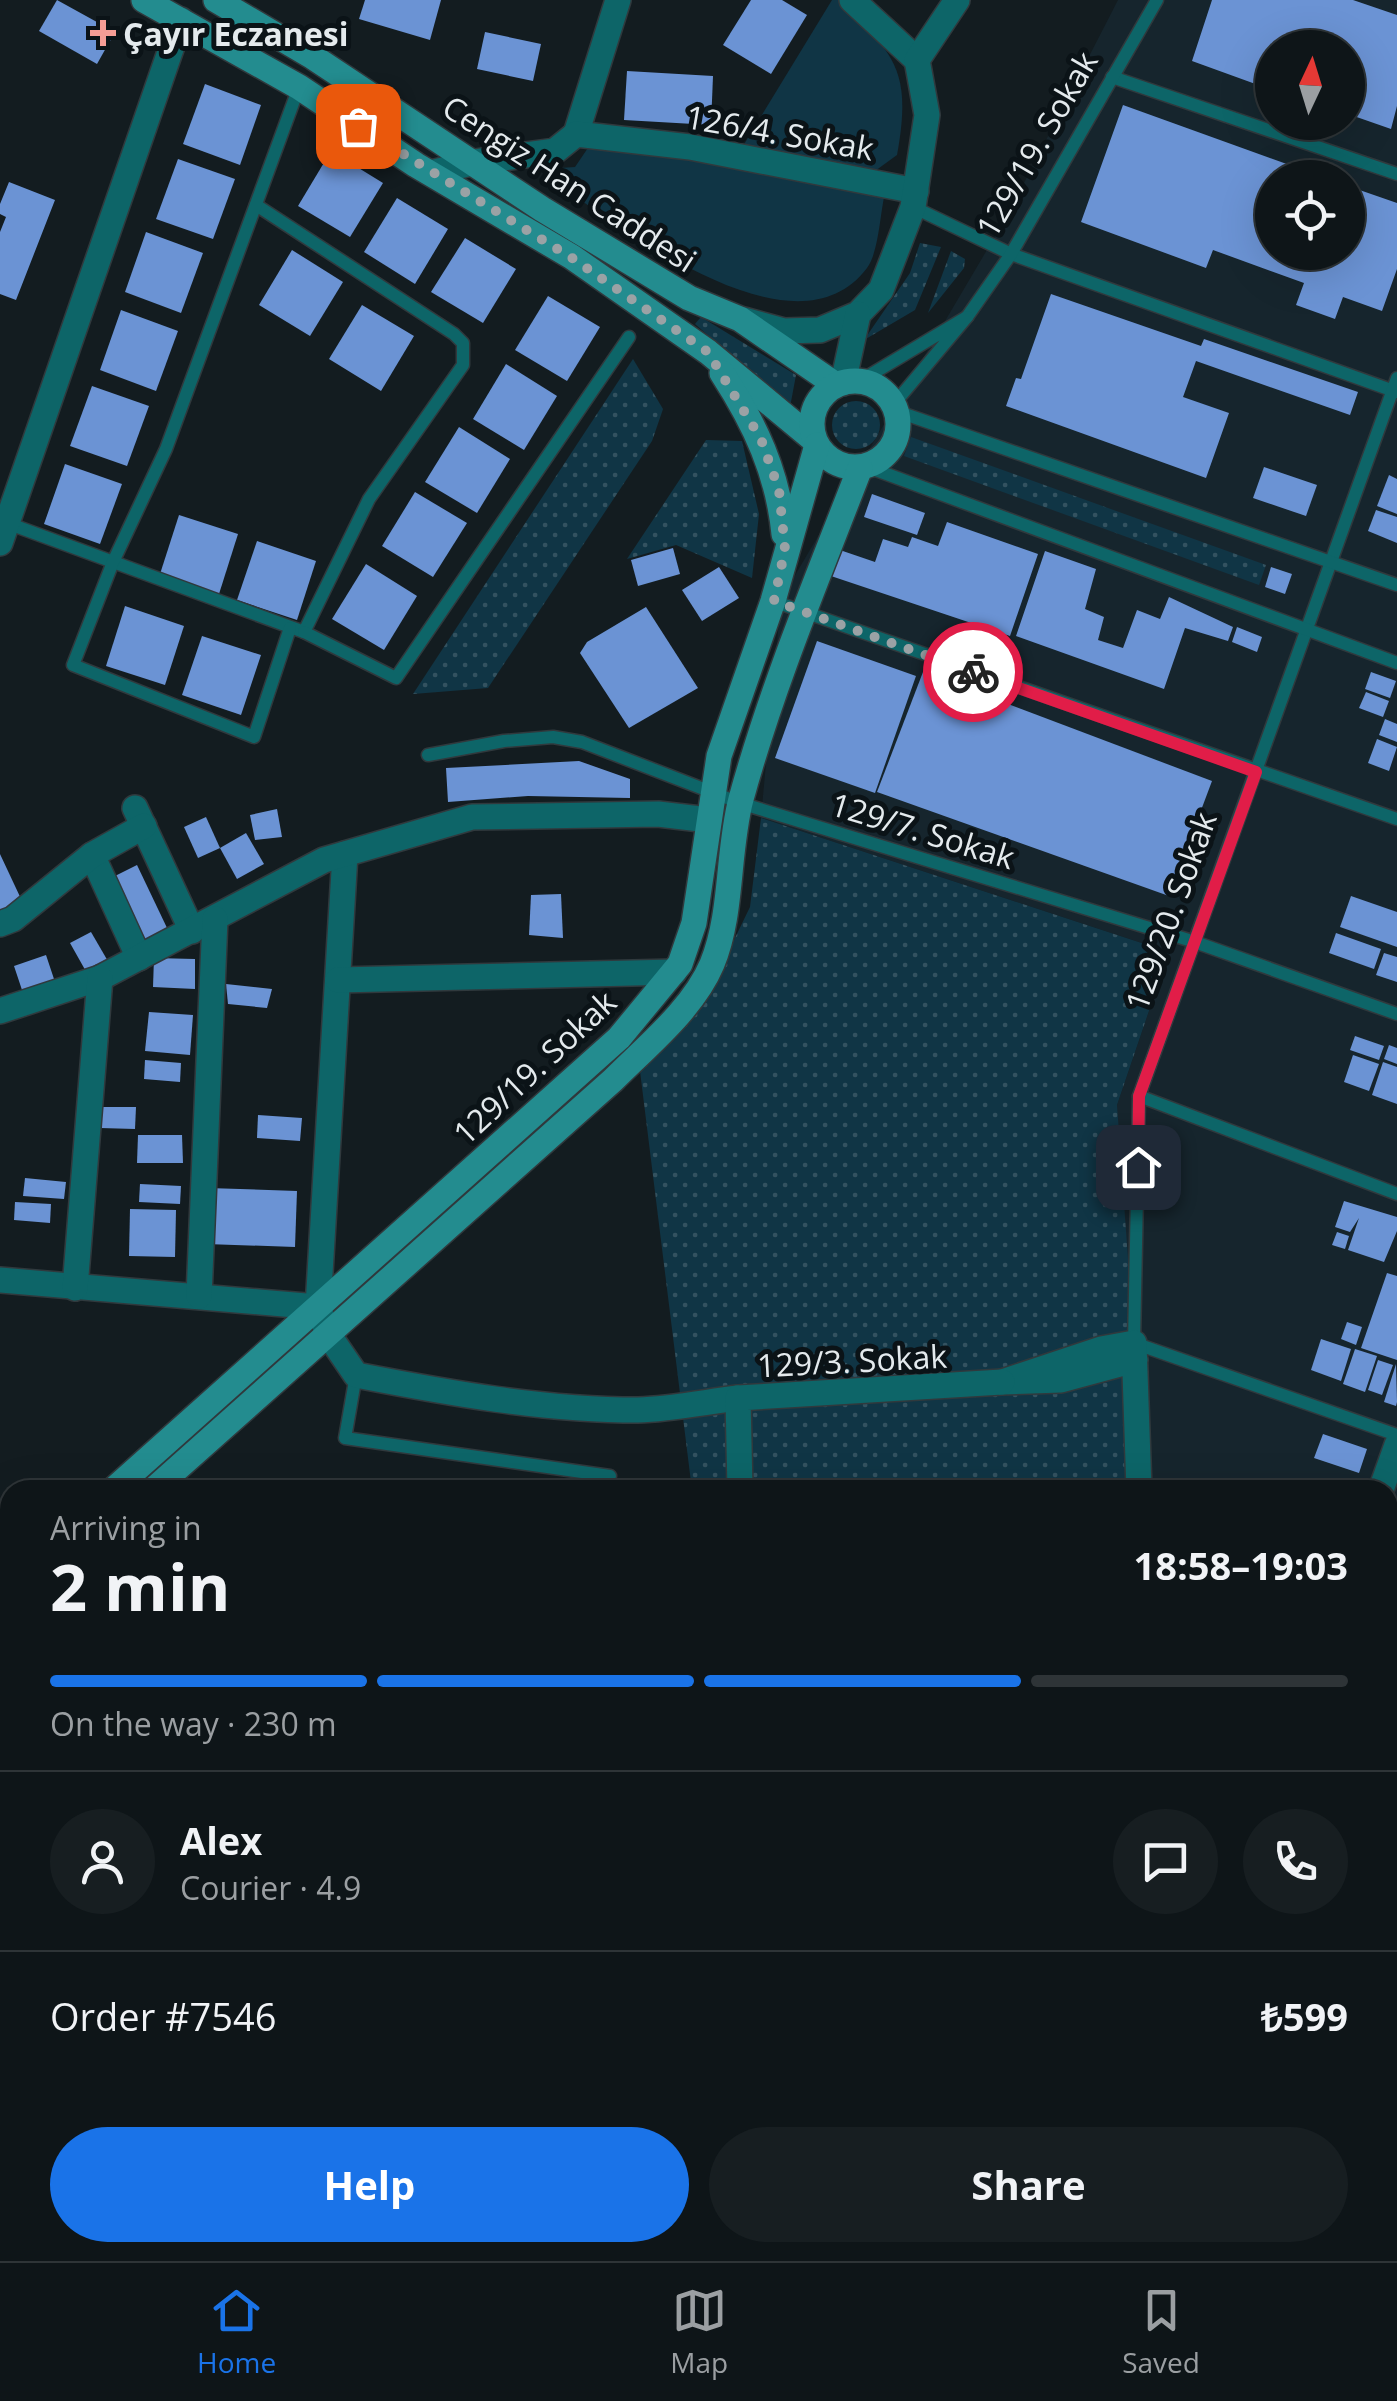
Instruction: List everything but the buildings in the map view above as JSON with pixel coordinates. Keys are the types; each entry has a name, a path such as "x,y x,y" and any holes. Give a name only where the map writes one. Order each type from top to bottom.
{"main road":[{"name":"Cengiz Han Caddesi","path":"144,0 299,87 416,164 572,258 708,352 816,443"},
{"name":"Cengiz Han Caddesi","path":"216,0 542,209 689,298 740,319 846,383"},
{"path":"708,352 761,439 779,490 785,549"},
{"path":"846,383 886,393 895,408 894,445 885,456 863,467 832,462 816,443 813,411 820,398 846,383"},
{"name":"129/19. Sokak","path":"123,1480 619,1038 674,972 694,924 724,739 774,601 816,443"},
{"name":"129/19. Sokak","path":"164,1480 614,1080 669,1024 712,964 740,803 791,646 863,467"}],"street":[{"path":"435,172 474,162 555,151 576,134 618,0"},
{"path":"852,0 918,60 957,0"},
{"path":"3,533 181,20"},
{"name":"126/4. Sokak","path":"576,134 690,147 914,199 927,115 918,60"},
{"path":"740,319 784,331 820,330 858,314 881,290 914,199"},
{"path":"846,383 858,314"},
{"path":"0,1011 100,978 324,860 472,817 640,814 709,820"},
{"path":"0,924 13,920 139,817 203,925 199,1296"},
{"path":"92,854 138,958"},
{"path":"346,854 318,1307 328,1334 356,1375 467,1396 587,1408 642,1410 738,1398"},
{"path":"338,980 674,972"},
{"path":"75,1288 100,978"},
{"path":"0,1280 318,1307"},
{"name":"129/3. Sokak","path":"740,1480 738,1398 1002,1382 1084,1354 1135,1352"},
{"name":"129/20. Sokak","path":"1135,1352 1139,1480"},
{"path":"1385,1480 1397,1445"}],"lane":[{"name":"129/19. Sokak","path":"895,408 1011,254 1157,0"},
{"path":"1112,77 1397,174"},
{"path":"290,628 254,736 74,666 113,562 166,449 299,87"},
{"path":"914,199 1011,254 1395,387"},
{"path":"256,205 454,334 464,352 463,366 369,499 304,632"},
{"name":"129/19. Sokak","path":"846,383 966,317"},
{"path":"3,533 113,562 304,632 396,678 630,337"},
{"name":"129/20. Sokak","path":"1135,1352 1139,1096 1192,940 1395,387"},
{"path":"895,408 1397,585"},
{"path":"863,467 1397,663"},
{"path":"774,601 1397,820"},
{"name":"129/7. Sokak","path":"428,754 553,738 582,742 740,803 1192,940 1397,1014"},
{"path":"1139,1096 1397,1194"},
{"name":"129/3. Sokak","path":"1135,1352 1170,1356 1397,1435"},
{"path":"356,1375 345,1438 610,1476"}],"shaded area":[{"path":"832,0 838,0 874,35 895,67 900,84 897,155 875,171 743,146"},
{"path":"1118,0 1397,0 1397,1480 1124,1480 1117,1105 1169,952 761,818 781,599 1007,216"},
{"path":"592,142 885,193 871,261 835,294 795,301 751,294 704,275 614,223 545,176 545,169 575,167"},
{"path":"920,243 941,247 915,310 864,340 910,273"},
{"path":"951,251 965,259 964,268 928,313"},
{"path":"701,317 796,375 790,407 695,324"},
{"path":"633,359 663,409 652,441 488,688 413,694"},
{"path":"856,401 873,408 880,425 873,442 856,449 839,442 832,425 839,408"},
{"path":"911,437 1266,565 1259,585 904,456"},
{"path":"706,440 742,441 759,514 752,578 676,545 627,559"},
{"path":"761,818 1169,952 1117,1105 1134,1343 1139,1480 691,1480 640,1071 701,1008 750,907"}],"way so far":[{"path":"358,126 572,258 708,352 761,439 779,490 785,549 774,601 973,672"}],"place":[{"name":"Çayır Eczanesi","path":"103,33"}],"route":[{"path":"973,672 1256,772 1192,940 1139,1096 1138,1167"}]}
